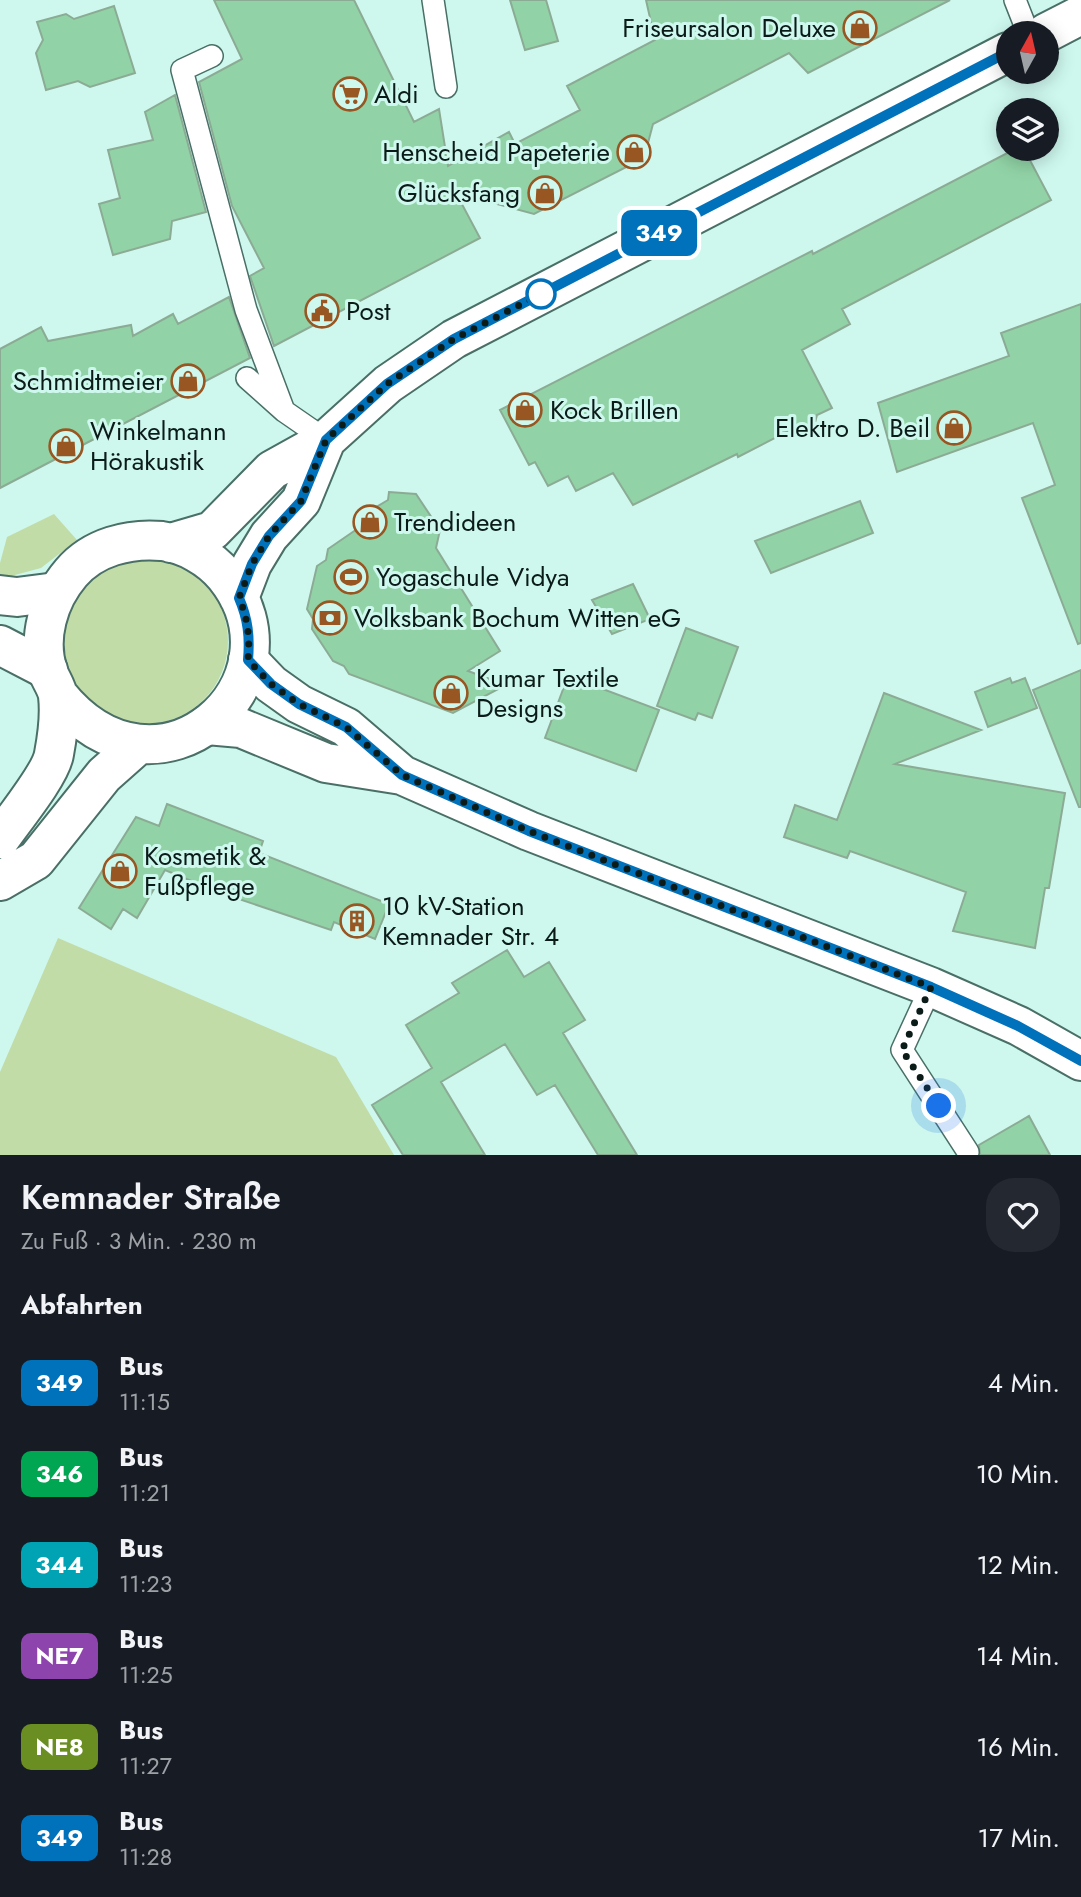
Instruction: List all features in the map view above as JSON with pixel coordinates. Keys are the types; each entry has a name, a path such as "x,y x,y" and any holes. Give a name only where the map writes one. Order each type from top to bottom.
{"main road":[{"path":"1059,26 1081,15"},
{"path":"172,542 212,531 272,470 326,440 387,384 454,339 996,58"},
{"path":"239,598 252,564 269,536 301,501 326,440"},
{"path":"0,645 53,683 75,716 97,732 122,742 139,744 175,741 207,725 221,713 237,692 248,660 250,640 246,613 239,598 218,568 197,552 172,542 144,539 118,543 93,554 72,571 57,592 45,631 53,683 54,757 0,839"},
{"path":"0,595 17,597 57,592"},
{"path":"248,660 271,684 299,704 346,727 402,775"},
{"path":"207,725 241,728 326,763 402,775 529,831 931,987 1018,1026 1081,1061"},
{"path":"0,881 36,859 104,775 139,744"}],"lane":[{"path":"433,0 446,87"},
{"path":"1015,0 1023,21"},
{"path":"212,56 182,70 246,310 284,411"},
{"path":"247,378 284,411 326,440"},
{"path":"931,987 902,1050 968,1152"}],"green space":[{"path":"54,514 77,540 41,568 0,579 0,563 7,537"},
{"path":"145,558 177,564 204,582 222,609 228,641 222,673 204,700 177,718 145,724 113,718 86,700 68,673 62,641 68,609 86,582 113,564"},
{"path":"58,938 336,1057 394,1155 0,1155 0,1072"}],"building":[{"path":"214,0 354,0 414,122 439,109 448,166 509,132 515,144 580,110 567,86 655,40 646,0 950,0 808,73 789,53 653,124 644,158 534,214 456,193 480,238 274,346 250,276 264,268 232,206 199,82 242,59"},
{"path":"510,0 546,0 558,41 525,50"},
{"path":"114,6 135,73 90,87 78,81 46,90 36,53 43,40 37,22 66,14 74,19"},
{"path":"175,95 206,212 172,221 170,239 113,255 99,204 120,198 108,150 153,140 145,112"},
{"path":"996,159 996,161 1030,161 1051,200 842,309 850,324 802,350 832,408 817,415 812,434 792,429 633,505 613,473 576,491 568,476 548,486 535,462 529,465 500,410 812,251 813,254"},
{"path":"229,297 250,358 0,488 0,349 41,327 48,341 131,325 133,336 173,314 178,324"},
{"path":"1081,304 1081,643 1078,644 1022,498 1055,485 1033,423 897,472 878,403 1009,356 1001,333"},
{"path":"389,492 416,494 440,530 436,548 500,651 468,671 506,685 453,713 349,674 344,666 333,661 312,629 313,619 307,609 317,566 326,560 328,549 360,527 361,516 388,500"},
{"path":"860,501 873,533 771,573 755,541"},
{"path":"633,584 650,619 612,634 592,600"},
{"path":"686,628 738,647 712,718 698,713 695,720 657,706"},
{"path":"1081,670 1081,807 1079,807 1033,690"},
{"path":"568,676 659,710 636,771 545,738"},
{"path":"1010,678 1012,683 1025,678 1037,708 988,727 975,692"},
{"path":"884,693 981,730 895,764 1065,793 1049,888 1045,888 1035,948 953,931 966,892 850,851 847,858 784,837 795,805 837,820"},
{"path":"167,804 263,841 259,853 389,904 375,939 334,922 331,930 218,892 165,870 137,918 123,909 111,929 79,908 136,817 159,826"},
{"path":"507,950 524,977 549,962 585,1020 563,1033 637,1155 598,1155 555,1085 537,1095 505,1044 441,1082 485,1155 403,1155 372,1105 432,1068 406,1025 459,993 452,983"},
{"path":"1029,1116 1050,1155 980,1155 979,1145"}],"bus line":[{"name":"349","path":"996,58 454,339 387,384 326,440 301,501 269,536 252,564 239,598 246,613 250,640 248,660 271,684 299,704 346,727 402,775 529,831 931,987 1039,1036 1081,1061"}],"place":[{"name":"Friseursalon Deluxe","path":"860,28"},
{"name":"Aldi","path":"350,94"},
{"name":"Henscheid Papeterie","path":"634,152"},
{"name":"Glücksfang","path":"545,193"},
{"name":"Post","path":"322,311"},
{"name":"Schmidtmeier","path":"188,381"},
{"name":"Kock Brillen","path":"525,410"},
{"name":"Elektro D. Beil","path":"954,428"},
{"name":"Winkelmann Hörakustik","path":"66,446"},
{"name":"Trendideen","path":"370,522"},
{"name":"Yogaschule Vidya","path":"351,577"},
{"name":"Volksbank Bochum Witten eG","path":"330,618"},
{"name":"Kumar Textile Designs","path":"451,693"},
{"name":"Kosmetik & Fußpflege","path":"120,871"},
{"name":"10 kV-Station Kemnader Str. 4","path":"357,921"}],"route":[{"path":"541,294 454,339 387,384 326,440 301,501 269,536 252,564 239,598 246,613 250,640 248,660 271,684 299,704 346,727 402,775 529,831 931,987 902,1050 939,1106"}]}
